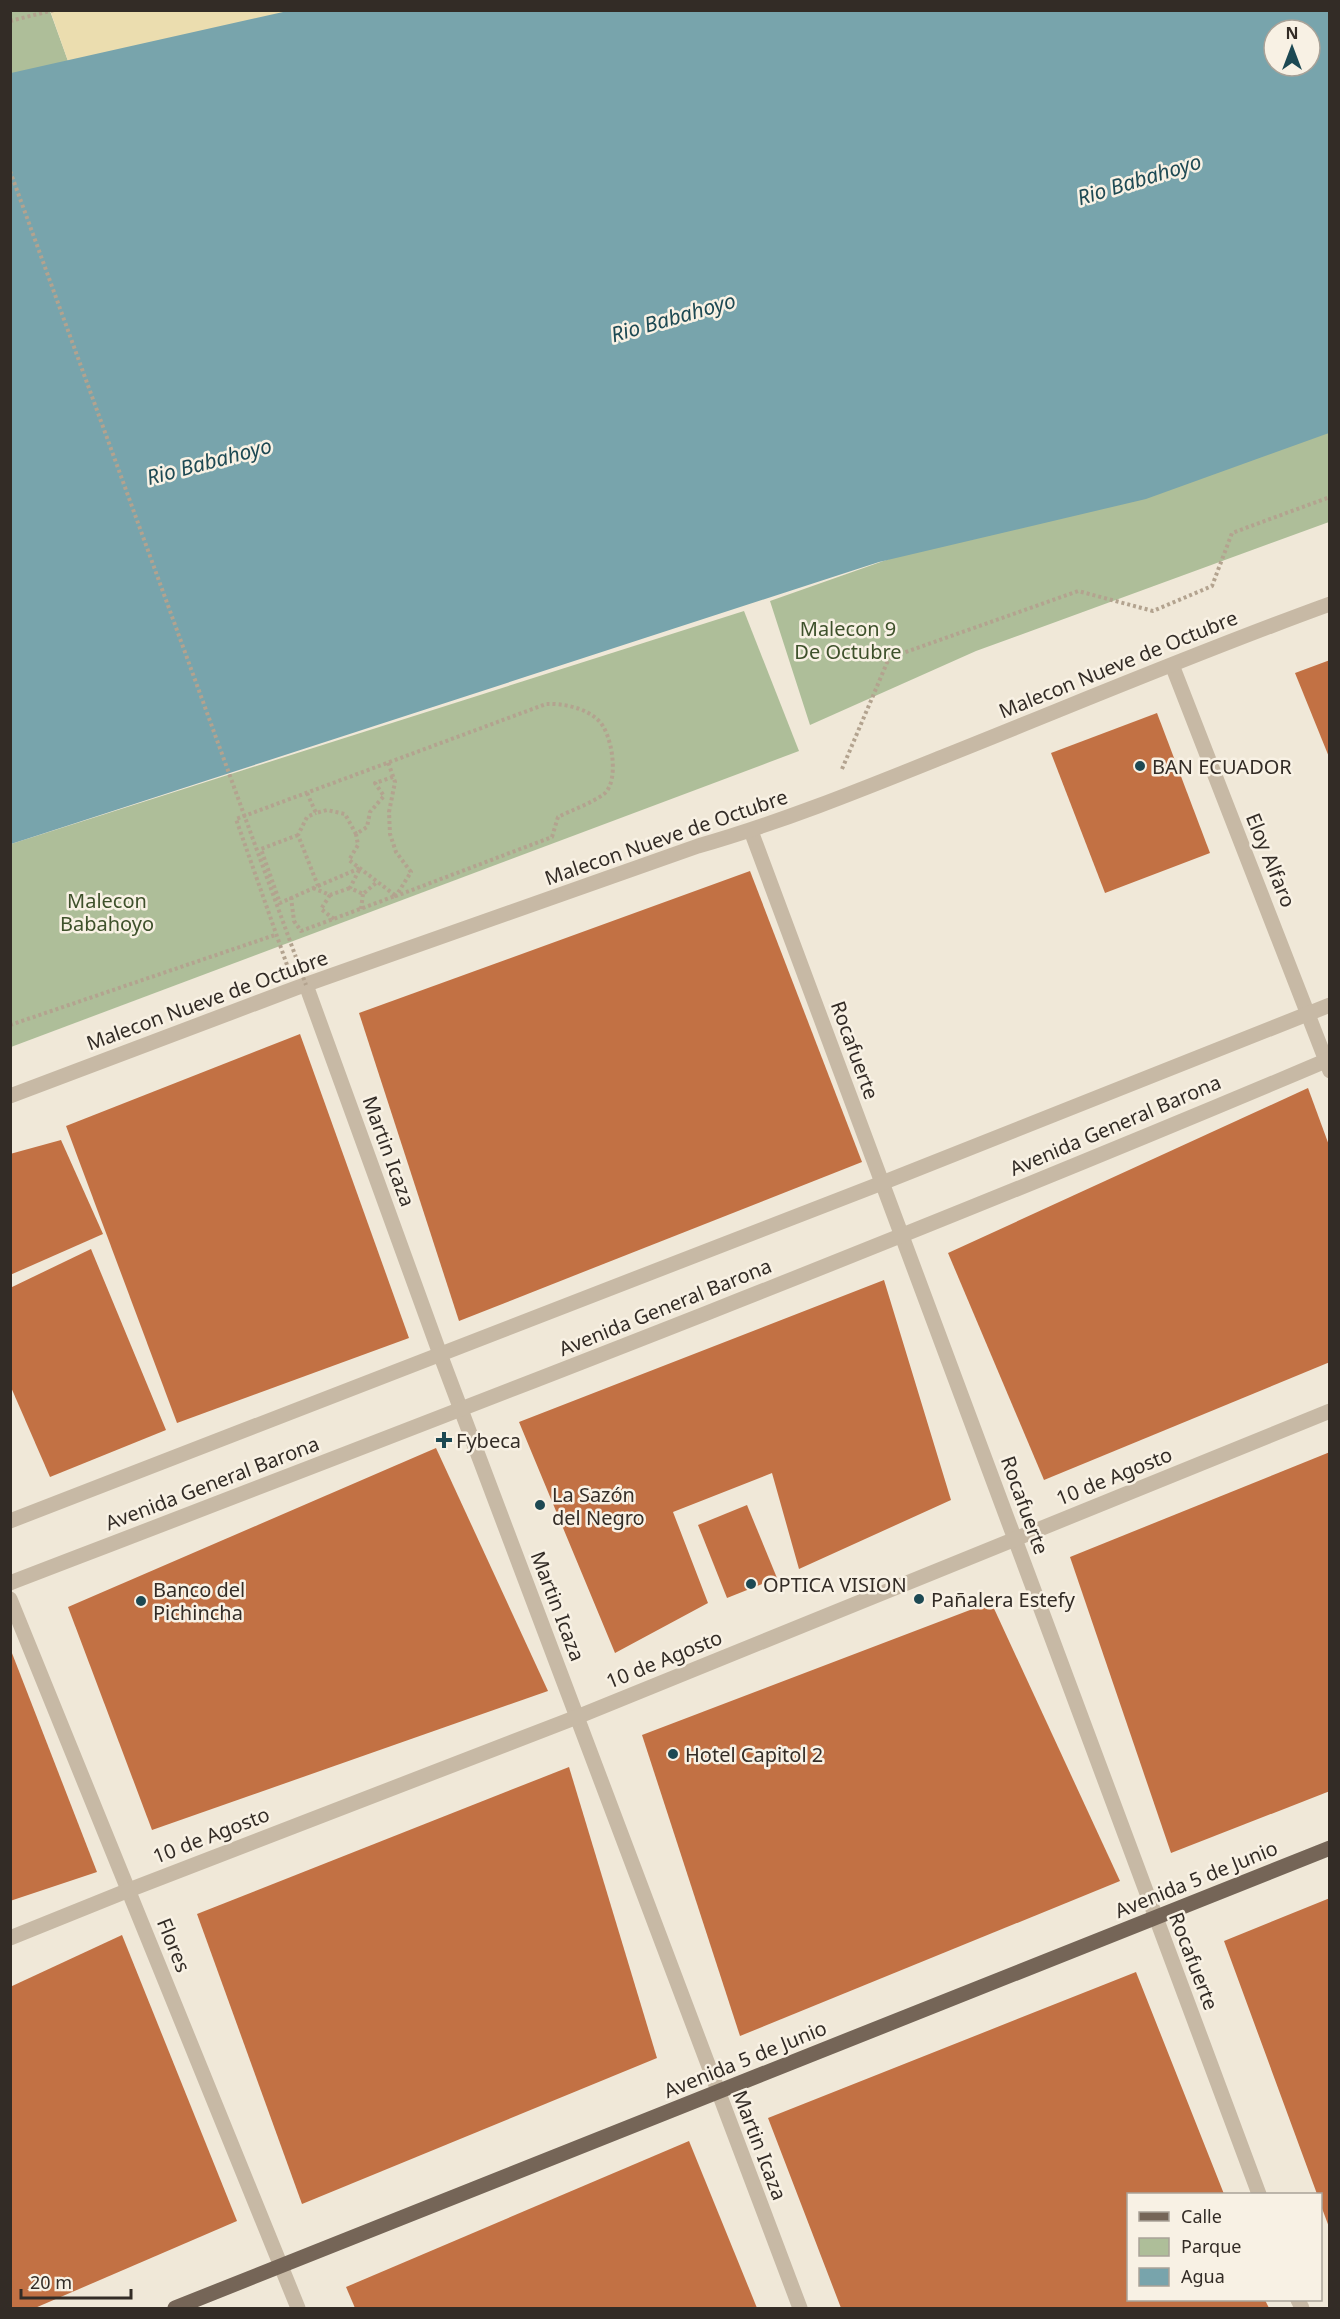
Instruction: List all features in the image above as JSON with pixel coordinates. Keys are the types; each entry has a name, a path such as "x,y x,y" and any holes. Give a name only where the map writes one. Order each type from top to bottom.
{"main road":[{"name":"Avenida 5 de Junio","path":"175,2308 1329,1848"}],"street":[{"name":"Malecon Nueve de Octubre","path":"10,1096 301,987 698,846 751,831 826,804 1223,643 1329,604"},
{"name":"Eloy Alfaro","path":"1172,665 1328,1063"},
{"name":"Rocafuerte","path":"751,831 1259,2193"},
{"name":"Martin Icaza","path":"301,987 800,2308"},
{"name":"Avenida General Barona","path":"10,1521 882,1183 1329,1005"},
{"name":"Avenida General Barona","path":"10,1583 462,1410 902,1236 1328,1063"},
{"name":"10 de Agosto","path":"10,1938 577,1717 1329,1411"},
{"name":"Flores","path":"10,1599 298,2308"}],"path":[{"path":"10,21 54,10"},
{"path":"10,171 301,987"},
{"path":"826,804 889,658 1078,591 1153,611 1212,586 1232,533 1329,497"},
{"path":"291,897 294,921 301,931 552,837 558,817 605,793 611,781 612,766 606,732 598,719 556,704 546,704 236,819 275,935 301,987"},
{"path":"388,762 395,782 389,813 390,834 396,852 411,872 396,896"},
{"path":"356,834 367,827 370,813 384,796 375,783 393,777"},
{"path":"307,793 316,813"},
{"path":"360,868 280,903 261,849 298,835 307,817 316,813 327,810 345,814 356,834 358,845 349,860 360,868 396,896"},
{"path":"298,835 318,886"},
{"path":"350,888 360,868"},
{"path":"361,909 363,894 378,882"},
{"path":"313,888 330,895"},
{"path":"334,919 321,909 330,895 350,888 363,894"},
{"path":"10,1025 275,935"}],"green space":[{"path":"10,11 50,11 68,61 11,74"},
{"name":"Malecon 9 De Octubre","path":"1329,404 1329,522 976,651 810,725 770,601"},
{"name":"Malecon Babahoyo","path":"744,611 799,751 11,1047 11,844"}],"sand":[{"path":"50,10 292,11 68,61"}],"water":[{"name":"Rio Babahoyo","path":"292,10 1329,11 1329,433 1146,499 879,562 11,844 11,73"}],"building":[{"path":"1330,660 1330,757 1329,757 1295,673"},
{"path":"1157,713 1210,853 1105,893 1051,753"},
{"path":"750,871 862,1162 459,1321 359,1013"},
{"path":"300,1034 409,1338 177,1423 66,1126"},
{"path":"1308,1088 1330,1148 1330,1362 1044,1480 948,1253"},
{"path":"61,1140 103,1234 10,1275 10,1154"},
{"path":"91,1249 166,1430 50,1477 10,1385 10,1288"},
{"path":"884,1280 951,1500 799,1569 772,1473 673,1512 708,1603 615,1653 519,1422"},
{"path":"436,1448 548,1691 152,1830 68,1607"},
{"path":"1330,1452 1330,1791 1171,1853 1070,1557"},
{"path":"747,1505 777,1578 727,1598 698,1525"},
{"path":"991,1602 1120,1881 740,2036 642,1735"},
{"path":"10,1648 97,1872 10,1901"},
{"path":"569,1767 657,2058 302,2204 197,1914"},
{"path":"1330,1898 1330,2227 1322,2208 1322,2193 1317,2193 1224,1941"},
{"path":"122,1935 237,2221 35,2308 10,2308 10,1987"},
{"path":"1136,1972 1224,2193 1127,2193 1127,2301 1266,2301 1269,2308 841,2308 768,2118"},
{"path":"689,2141 757,2308 355,2308 346,2287"}],"place":[{"name":"BAN ECUADOR","path":"1140,766"},
{"name":"Fybeca","path":"444,1440"},
{"name":"La Sazón del Negro","path":"540,1505"},
{"name":"OPTICA VISION","path":"751,1584"},
{"name":"Pañalera Estefy","path":"919,1599"},
{"name":"Banco del Pichincha","path":"141,1601"},
{"name":"Hotel Capitol 2","path":"673,1754"}]}
